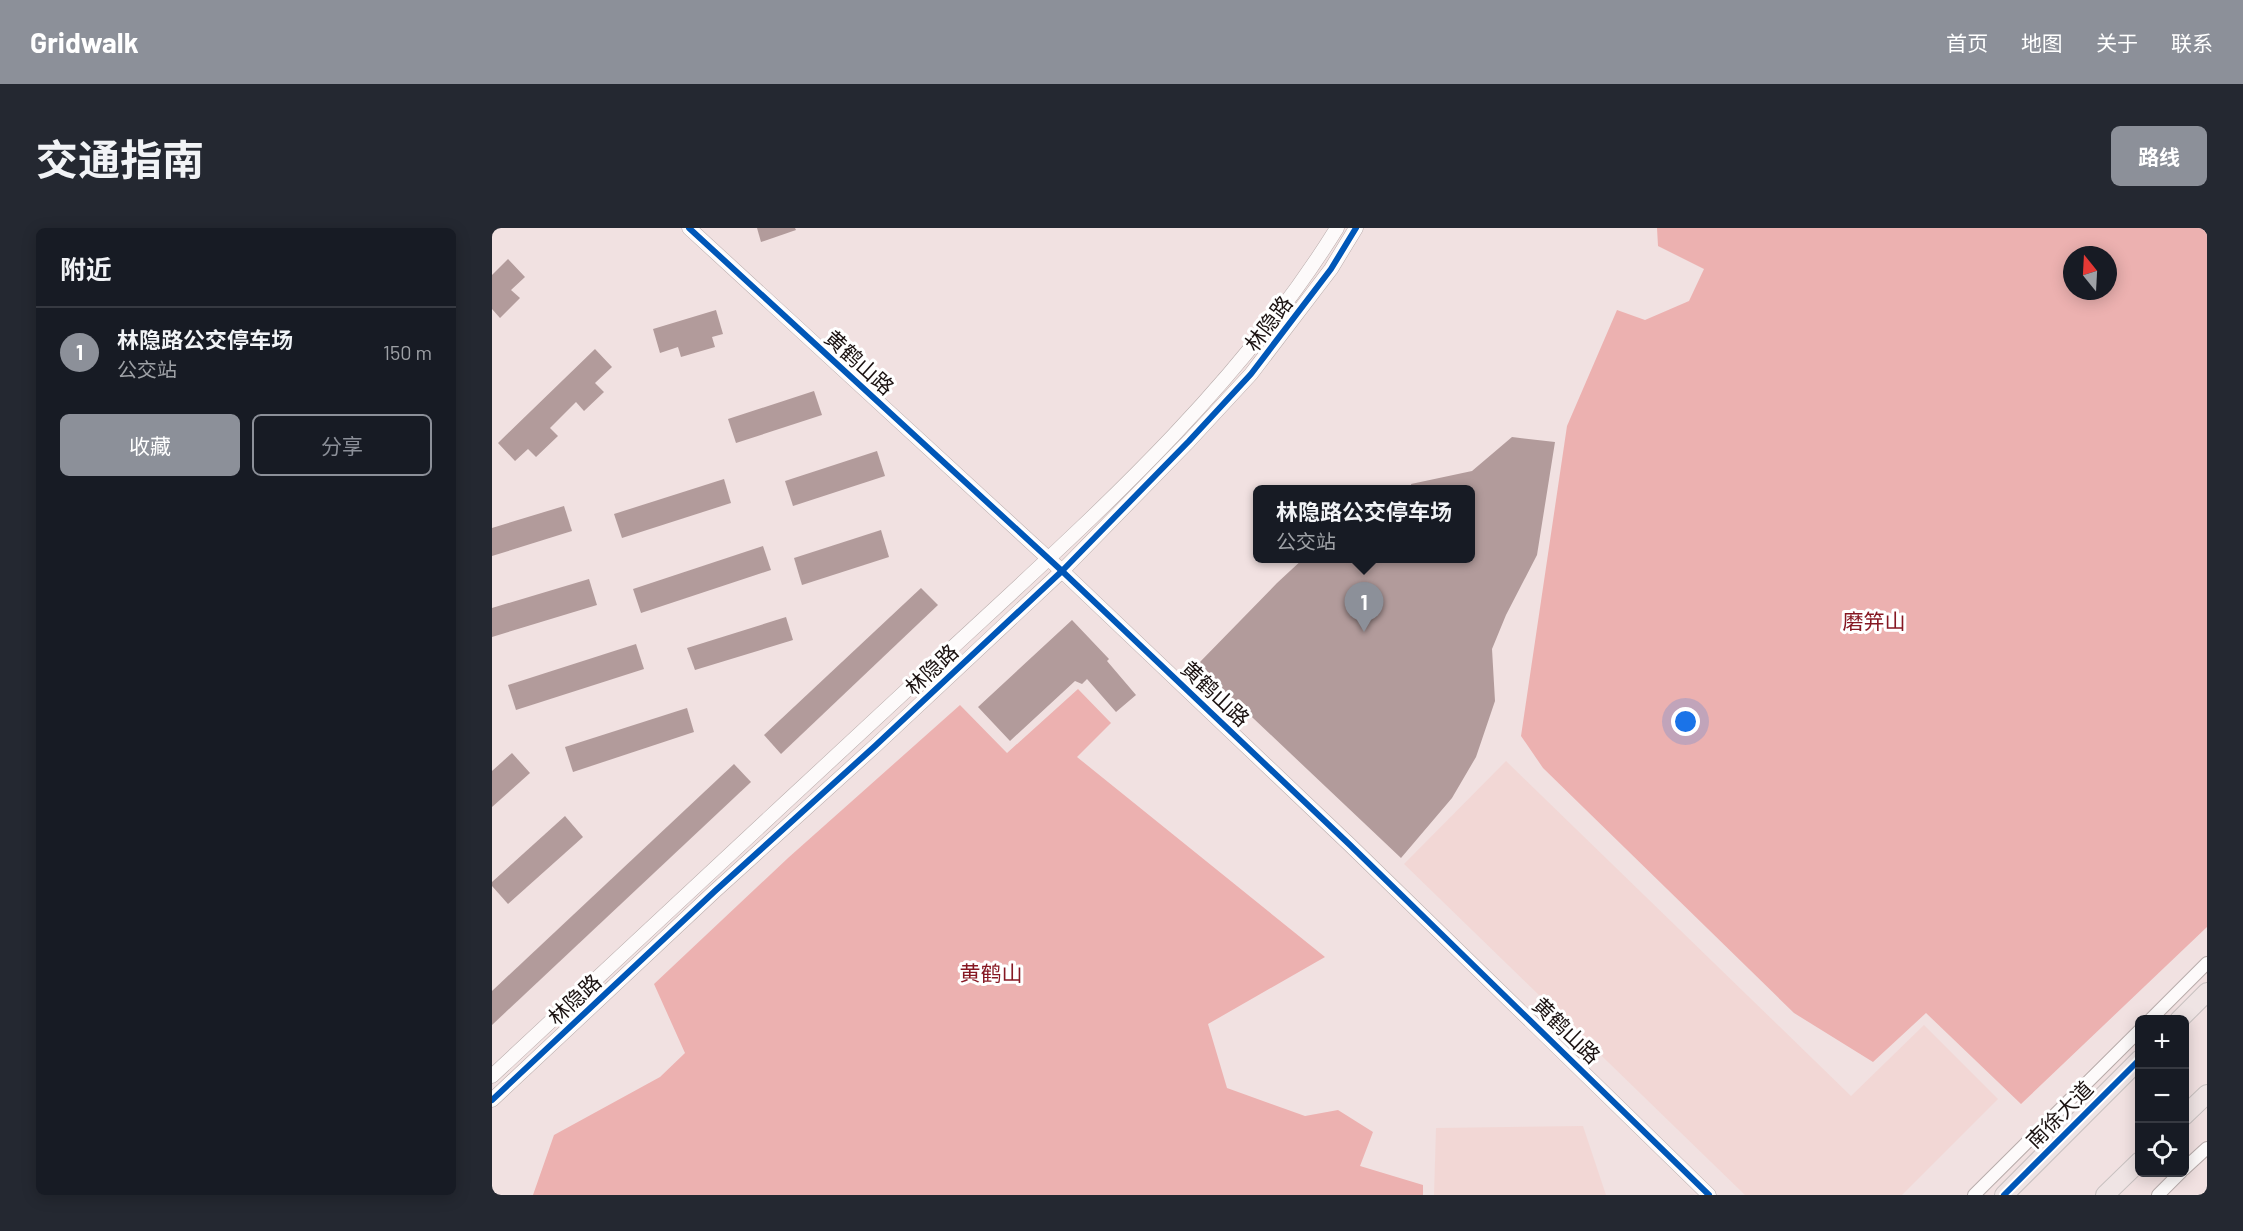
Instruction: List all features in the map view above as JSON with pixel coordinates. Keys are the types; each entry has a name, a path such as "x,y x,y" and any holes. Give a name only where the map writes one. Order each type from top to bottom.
{"main road":[{"path":"2184,1015 2207,992"},
{"name":"南徐大道","path":"2004,1195 2135,1063"},
{"path":"2189,1111 2207,1094"},
{"path":"2104,1195 2135,1165"}],"street":[{"name":"黄鹤山路","path":"688,228 1062,571 1350,845 1709,1195"},
{"name":"林隐路","path":"492,1076 1048,559 1175,434 1238,366 1318,259 1337,228"},
{"name":"林隐路","path":"492,1100 1062,571 1251,374 1331,269 1356,228"},
{"path":"2155,1015 2207,963"},
{"path":"1974,1195 2135,1034"},
{"path":"2189,1164 2207,1148"},
{"path":"2158,1195 2177,1177"}],"shaded area":[{"path":"1506,761 1851,1096 1924,1025 1998,1099 1902,1195 1745,1195 1404,864"},
{"path":"1583,1126 1606,1195 1434,1195 1436,1128"}],"green space":[{"name":"磨笄山","path":"1657,228 2207,228 2207,927 2021,1104 1926,1013 1873,1062 1794,1013 1543,768 1521,736 1567,426 1617,310 1645,320 1689,301 1704,269 1658,246"},
{"name":"黄鹤山","path":"1078,689 1111,723 1077,757 1325,957 1208,1024 1227,1088 1305,1116 1338,1110 1373,1132 1360,1166 1423,1185 1423,1195 533,1195 554,1135 660,1077 685,1053 654,984 788,858 960,705 1007,753"}],"building":[{"path":"757,228 795,228 796,230 761,242"},
{"path":"508,259 525,277 511,290 520,298 500,318 492,309 492,275"},
{"path":"716,310 723,334 712,337 715,347 681,357 678,347 660,353 653,329"},
{"path":"595,349 612,367 595,383 604,392 584,411 576,402 550,428 558,436 536,457 528,449 515,461 498,443"},
{"path":"814,391 822,415 736,443 728,419"},
{"path":"1512,437 1555,442 1537,555 1506,615 1492,649 1495,701 1476,757 1452,798 1401,858 1197,665 1299,563 1475,563 1475,485 1411,484 1472,471"},
{"path":"877,451 885,476 793,506 785,481"},
{"path":"724,479 731,503 622,538 614,514"},
{"path":"564,506 572,531 492,556 492,528"},
{"path":"881,530 889,557 802,585 794,558"},
{"path":"763,546 771,570 641,613 633,589"},
{"path":"589,579 597,605 492,637 492,608"},
{"path":"921,588 938,605 781,754 764,735"},
{"path":"786,617 793,640 695,670 687,648"},
{"path":"1072,620 1109,659 1107,661 1136,695 1116,712 1087,679 1082,684 1075,681 1010,741 978,707"},
{"path":"636,644 644,669 516,710 508,685"},
{"path":"687,708 694,732 573,772 565,747"},
{"path":"512,753 530,773 492,807 492,771"},
{"path":"734,764 751,782 492,1025 492,991"},
{"path":"565,816 583,837 508,904 492,886 492,882"}],"cycle path":[{"path":"689,228 1062,571 1350,845 1709,1195"},
{"path":"492,1100 1062,571 1251,374 1331,269 1356,228"},
{"path":"2004,1195 2135,1064"}],"place":[{"name":"林隐路公交停车场","path":"1364,632"}]}
